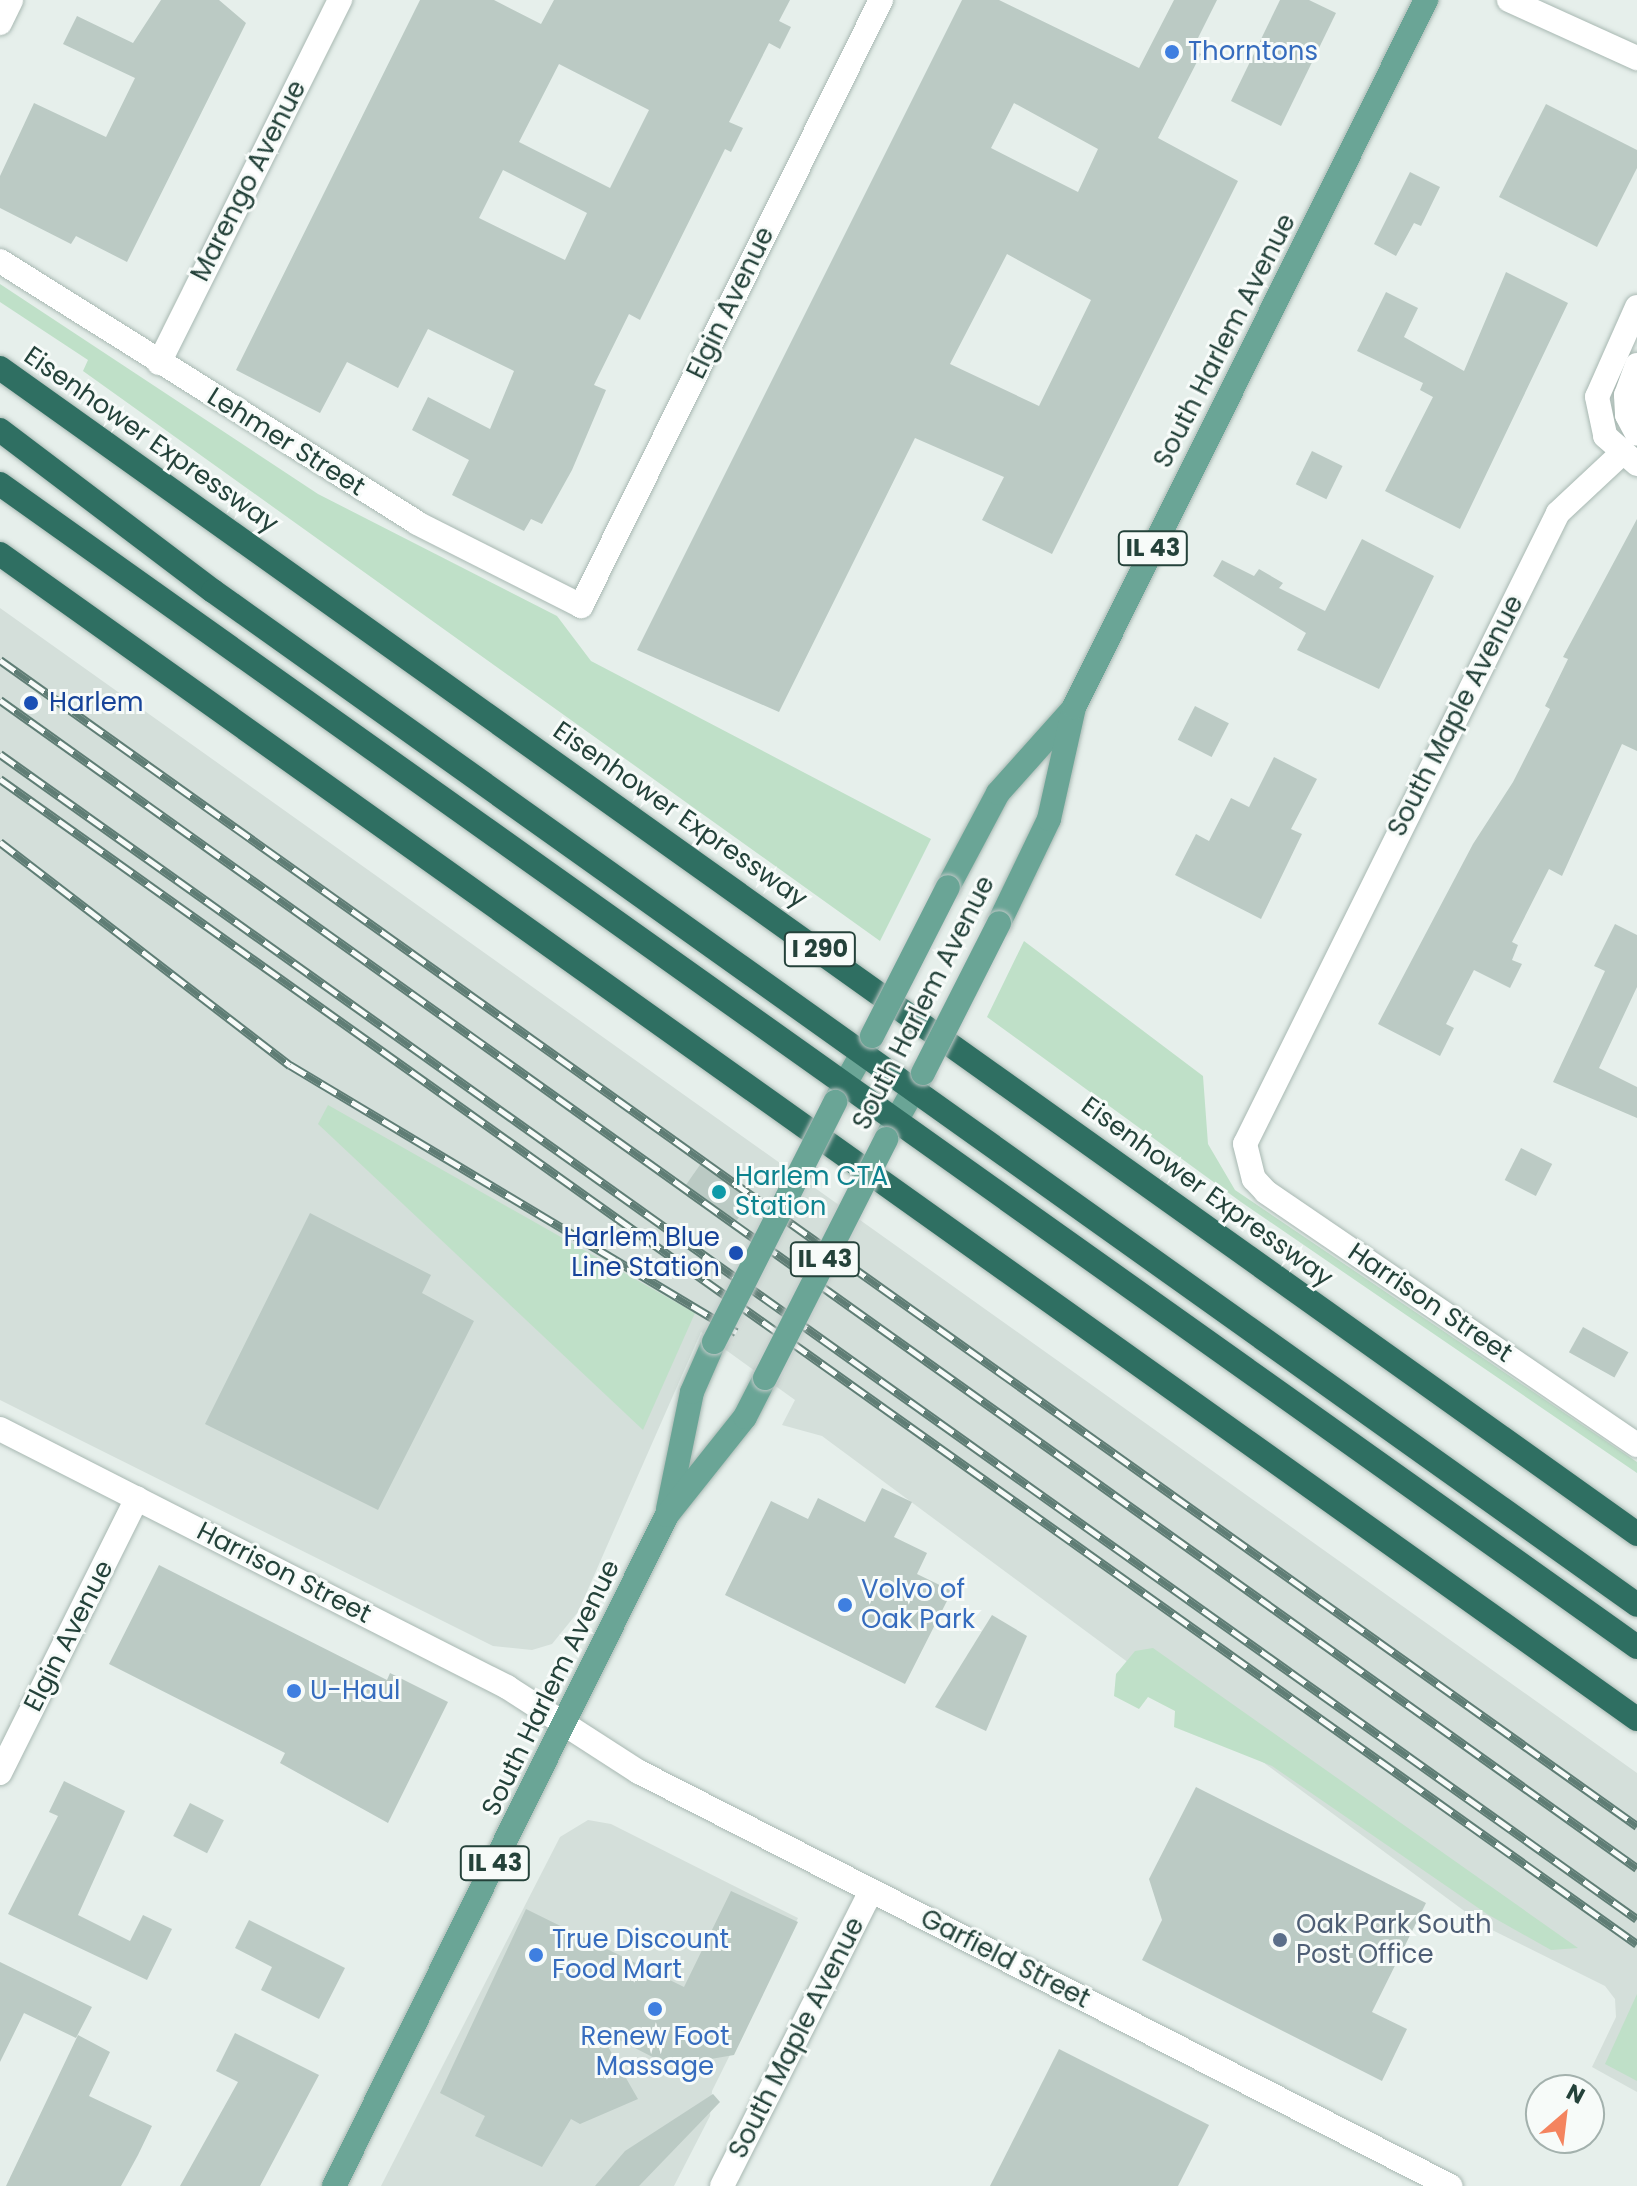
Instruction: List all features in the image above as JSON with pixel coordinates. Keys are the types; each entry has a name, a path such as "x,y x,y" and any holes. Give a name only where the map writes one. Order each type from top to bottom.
{"highway":[{"name":"Eisenhower Expressway","path":"0,368 1637,1534"},
{"path":"0,430 213,591 919,1080 1637,1605"},
{"path":"0,484 890,1130 1637,1647"},
{"path":"0,554 1637,1719"}],"main road":[{"name":"South Harlem Avenue","path":"334,2186 667,1515 745,1417 999,923 1049,819 1074,707 1426,0"},
{"name":"South Harlem Avenue","path":"667,1515 692,1392 714,1342 998,793 1074,707"}],"street":[{"path":"0,23 11,0"},
{"name":"Marengo Avenue","path":"159,363 340,0"},
{"name":"Elgin Avenue","path":"581,606 881,0"},
{"path":"1509,0 1637,58"},
{"name":"Lehmer Street","path":"0,261 417,523 581,606"},
{"name":"South Maple Avenue","path":"1245,1144 1325,976 1558,513 1629,459 1605,436 1597,397 1637,307"},
{"path":"1637,365 1626,395 1637,434"},
{"name":"Harrison Street","path":"1245,1144 1254,1179 1266,1192 1637,1445"},
{"name":"Harrison Street","path":"0,1429 507,1687 564,1726"},
{"name":"Elgin Avenue","path":"0,1773 137,1498"},
{"name":"Garfield Street","path":"564,1726 639,1772 1420,2179 1450,2186"},
{"name":"South Maple Avenue","path":"722,2186 871,1891"}],"shaded area":[{"path":"0,608 1637,1773 1637,2092 1592,2067 1616,2017 1615,1999 1605,1986 1486,1927 822,1436 782,1425 795,1400 701,1332 578,1612 552,1644 532,1650 493,1646 0,1400"},
{"path":"588,1820 611,1824 798,1918 712,2091 710,2116 674,2186 381,2186 560,1837"}],"green space":[{"path":"0,284 318,494 557,616 591,661 931,839 880,941 83,371 88,360 0,302"},
{"path":"1024,941 1203,1076 1208,1144 1235,1190 1637,1462 1637,1473 1241,1202 987,1017"},
{"path":"328,1105 695,1313 643,1430 318,1124"},
{"path":"1153,1648 1578,1948 1551,1950 1487,1914 1272,1766 1174,1727 1175,1711 1148,1697 1139,1709 1114,1696 1116,1674 1135,1651"},
{"path":"1637,1994 1637,2081 1605,2064"}],"building":[{"path":"161,0 219,0 246,23 127,262 76,236 71,244 0,208 0,176 34,103 106,137 135,78 63,44 77,16 133,43"},
{"path":"420,0 494,0 541,24 554,0 790,0 779,21 791,27 780,49 769,43 729,122 743,128 731,152 725,149 640,320 629,314 594,385 606,390 572,470 542,524 531,519 524,531 452,495 469,460 412,430 428,397 490,429 514,371 428,329 398,388 347,362 320,413 236,370","holes":["559,64 649,110 610,188 519,142","503,170 587,213 565,260 479,218"]},
{"path":"962,0 999,0 1139,68 1174,0 1217,0 1192,50 1201,54 1158,138 1238,181 1052,554 982,520 1004,477 915,438 779,712 637,650","holes":["1014,103 1098,149 1078,192 991,148","1007,254 1091,300 1039,406 950,364"]},
{"name":"Thorntons","path":"1280,0 1309,0 1336,13 1281,126 1231,101"},
{"path":"1546,104 1637,150 1637,168 1597,247 1499,197"},
{"path":"1410,172 1440,187 1421,226 1414,223 1396,256 1374,244"},
{"path":"1506,272 1568,303 1460,529 1385,491 1433,397 1420,390 1423,383 1357,351 1386,292 1418,308 1404,337 1464,371"},
{"path":"1312,451 1343,466 1326,499 1296,484"},
{"path":"1637,519 1637,751 1622,744 1562,876 1549,869 1512,942 1518,945 1512,960 1522,964 1510,988 1474,970 1446,1024 1454,1028 1440,1056 1378,1024 1473,844 1513,782 1550,709 1545,706 1568,659 1563,657"},
{"path":"1362,539 1434,576 1379,689 1297,650 1306,633 1213,576 1222,560 1254,576 1259,569 1283,583 1279,588 1325,611"},
{"path":"1195,706 1229,723 1212,757 1178,740"},
{"path":"1274,757 1317,779 1291,829 1302,834 1261,919 1175,875 1196,834 1209,841 1231,798 1249,807"},
{"path":"1615,924 1637,935 1637,987 1599,1068 1637,1087 1637,1118 1553,1082 1605,971 1594,966"},
{"path":"1521,1148 1552,1164 1536,1196 1505,1180"},
{"name":"Harlem CTA Station","path":"702,1162 753,1198 736,1221 685,1186"},
{"path":"310,1213 431,1275 422,1293 474,1321 378,1510 205,1424"},
{"path":"1583,1327 1628,1352 1614,1378 1569,1352"},
{"name":"Volvo of Oak Park","path":"882,1488 912,1502 894,1537 927,1553 917,1574 952,1591 905,1684 725,1595 771,1501 808,1519 818,1498 865,1522"},
{"name":"U-Haul","path":"159,1565 387,1680 390,1673 448,1702 388,1823 280,1763 285,1753 109,1664"},
{"path":"992,1615 1027,1636 986,1731 935,1707"},
{"path":"64,1781 125,1811 78,1915 130,1941 143,1915 172,1929 147,1980 8,1914 58,1816 49,1812"},
{"name":"Oak Park South Post Office","path":"1196,1787 1426,1903 1372,2012 1407,2029 1382,2081 1142,1960 1162,1920 1149,1879"},
{"path":"190,1803 224,1820 207,1853 173,1836"},
{"path":"731,1891 798,1922 734,2055 670,2066 598,2029 638,2099 580,2124 571,2119 542,2167 475,2136 485,2116 440,2093 526,1909 684,1987"},
{"path":"249,1920 345,1968 319,2019 261,1990 272,1967 235,1948"},
{"path":"0,1962 92,2007 76,2038 24,2013 0,2062"},
{"path":"235,2033 319,2075 260,2186 180,2186 238,2082 216,2071"},
{"path":"78,2035 110,2052 89,2096 152,2126 121,2186 6,2186"},
{"path":"1059,2049 1209,2125 1178,2186 990,2186"},
{"path":"713,2094 720,2102 639,2186 595,2186 625,2151"}],"railway":[{"path":"0,660 1637,1826"},
{"path":"0,700 1637,1868"},
{"path":"0,754 1637,1919"},
{"path":"0,779 1637,1944"},
{"path":"0,842 290,1065 736,1332"}],"place":[{"name":"Thorntons","path":"1172,52"},
{"name":"Harlem","path":"31,703"},
{"name":"Harlem CTA Station","path":"719,1192"},
{"name":"Harlem Blue Line Station","path":"736,1253"},
{"name":"Volvo of Oak Park","path":"845,1605"},
{"name":"U-Haul","path":"294,1691"},
{"name":"Oak Park South Post Office","path":"1280,1940"},
{"name":"True Discount Food Mart","path":"536,1955"},
{"name":"Renew Foot Massage","path":"655,2009"}]}
